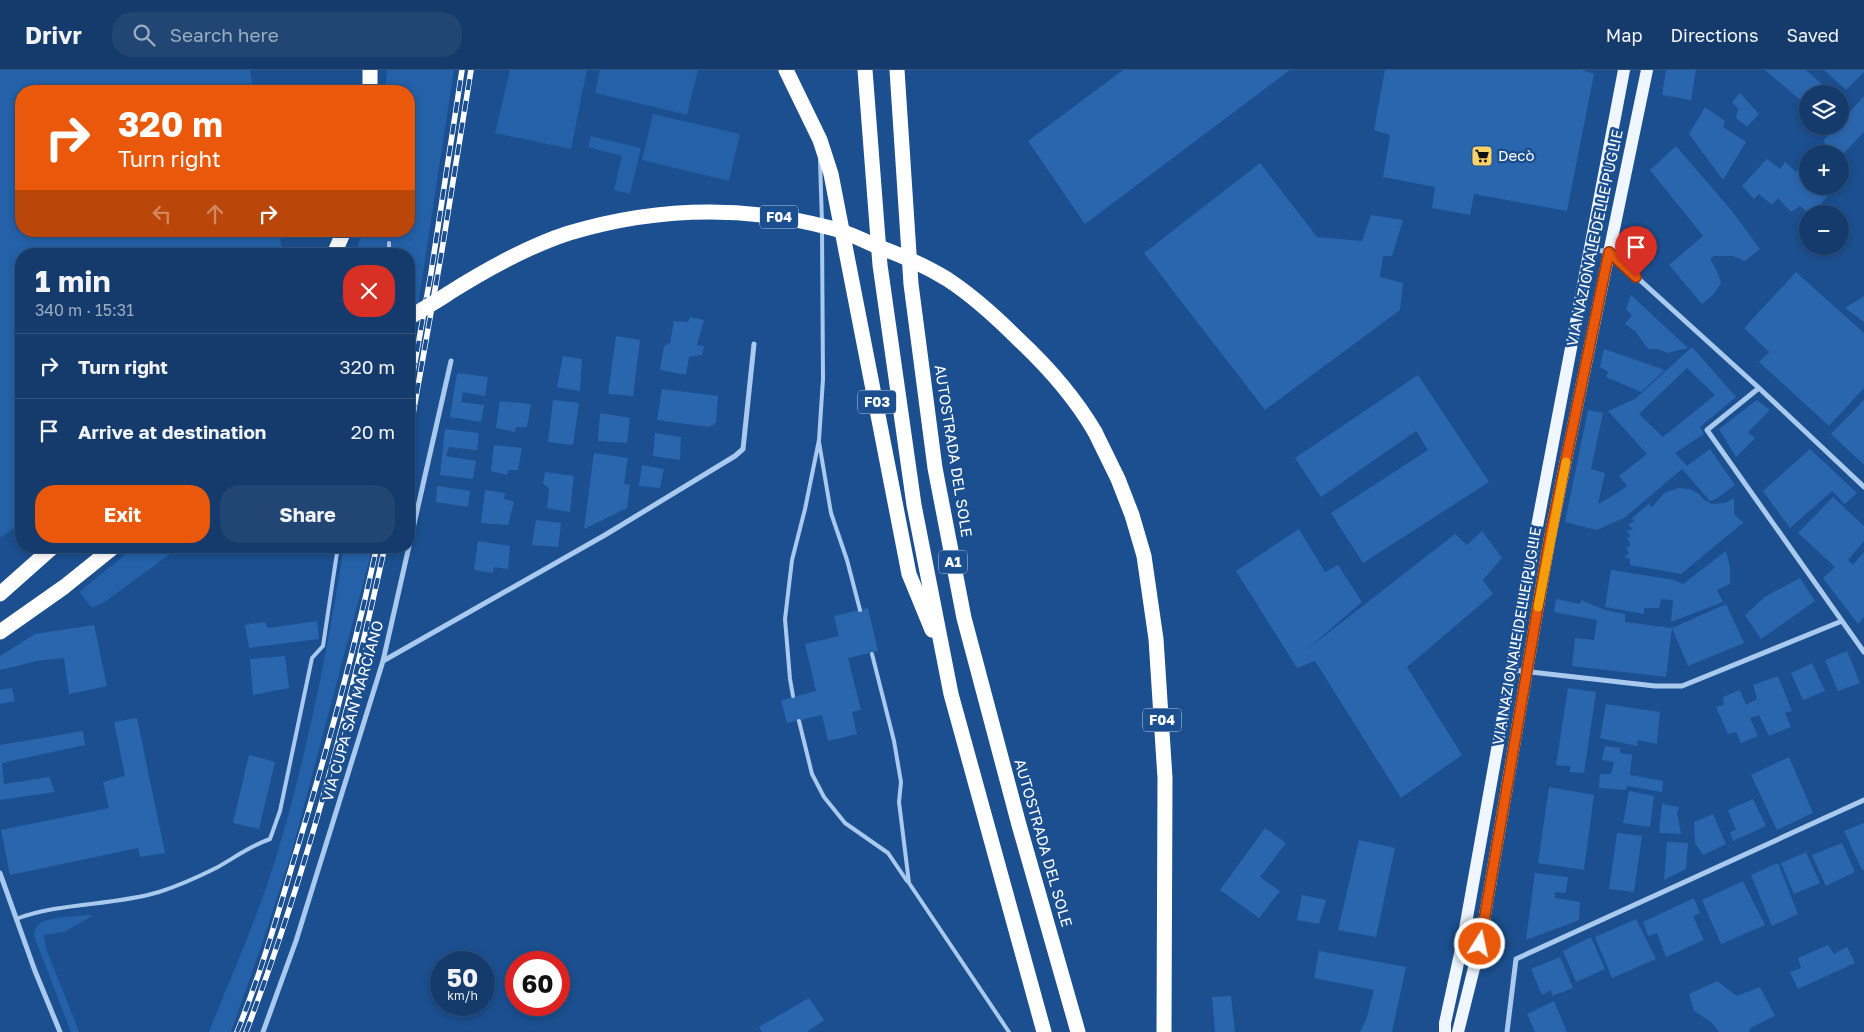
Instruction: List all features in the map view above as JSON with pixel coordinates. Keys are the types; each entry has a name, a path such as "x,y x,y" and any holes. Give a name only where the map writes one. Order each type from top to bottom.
{"highway":[{"path":"370,70 370,85"},
{"name":"F03","path":"786,70 820,140 831,174 909,574 945,661"},
{"name":"AUTOSTRADA DEL SOLE","path":"897,70 911,284 934,468 964,618 1016,816 1078,1032"},
{"name":"A1","path":"864,73 880,265 914,505 951,694 1044,1032"},
{"name":"F04","path":"415,314 478,273 523,250 568,234 607,223 660,214 711,211 771,215 833,228 917,262 947,280 985,307 1042,362 1080,407 1095,432 1118,479 1132,515 1144,556 1156,639 1165,778 1164,1032"},
{"path":"0,594 46,553"},
{"path":"0,632 64,587 105,553"}],"main road":[{"name":"VIA NAZIONALE DELLE PUGLIE","path":"1445,1032 1445,1023 1463,940 1511,670 1624,70"},
{"name":"VIA NAZIONALE DELLE PUGLIE","path":"1461,1029 1480,944 1550,537 1647,70"}],"street":[{"path":"1590,249 1609,252 1759,388 1864,487"},
{"path":"383,661 605,535 735,456 742,448 754,344"},
{"name":"VIA CUPA SAN MARCIANO","path":"415,520 451,361"},
{"path":"1759,388 1707,430 1864,652"},
{"name":"VIA CUPA SAN MARCIANO","path":"263,1032 296,941 383,661 407,553"},
{"path":"1511,670 1654,686 1682,686 1842,621"},
{"path":"1507,1032 1516,959 1864,800"},
{"path":"0,873 60,1032"}],"lane":[{"path":"794,696 790,679 785,619 792,560 819,440 823,378 823,246 819,177 820,140"},
{"path":"389,243 389,248"},
{"path":"819,440 831,513 847,560 860,610"},
{"path":"16,919 30,913 114,901 159,892 215,868 255,845 270,839 280,811 312,658 323,646 337,553"},
{"path":"872,654 894,741 901,782 899,802 908,883"},
{"path":"799,721 812,774 824,797 845,823 888,852 1009,1032"}],"shaded area":[{"path":"0,70 250,70 252,85 15,85 15,237 280,237 282,248 15,248 15,527 0,538"},
{"path":"387,70 454,70 415,325 415,248 357,248 361,237 415,237 415,85 386,85"},
{"path":"510,70 587,70 571,149 495,133"},
{"path":"600,70 698,70 687,115 595,93"},
{"path":"653,114 740,134 729,181 642,160"},
{"path":"591,136 641,148 630,194 614,190 622,156 588,147"},
{"path":"127,553 171,553 106,601 92,608 79,592"},
{"path":"343,553 371,553 292,851 261,947 231,1032 209,1032 272,871 299,773 331,622"},
{"path":"94,915 64,932 44,935 46,948 79,1032 71,1032 34,932 38,925 48,920"}],"building":[{"path":"1123,70 1290,70 1085,224 1028,141"},
{"name":"Decò","path":"1385,70 1582,70 1594,74 1567,211 1474,194 1470,215 1432,208 1435,187 1383,177 1390,135 1374,130"},
{"path":"1666,70 1696,70 1691,100 1662,95"},
{"path":"1765,70 1806,70 1823,85 1799,85 1799,99"},
{"path":"1824,70 1864,70 1849,87 1849,85 1840,85"},
{"path":"1740,93 1759,114 1747,127 1736,118 1738,109 1732,102"},
{"path":"1864,96 1864,132 1849,148 1849,145 1826,145 1823,141 1829,135 1849,135 1849,113"},
{"path":"1705,107 1725,121 1723,127 1746,142 1723,180 1689,134"},
{"path":"1676,146 1732,211 1760,249 1745,261 1733,256 1714,256 1710,259 1721,283 1714,294 1702,304 1669,265 1703,236 1650,170"},
{"path":"1767,159 1780,169 1785,162 1796,172 1799,169 1799,195 1828,195 1820,205 1799,205 1791,212 1778,198 1772,205 1759,194 1754,199 1742,186"},
{"path":"1260,163 1317,237 1362,241 1371,215 1403,220 1392,256 1383,256 1380,277 1403,283 1400,310 1265,410 1144,253"},
{"path":"1796,272 1864,333 1864,388 1829,426 1759,362 1769,352 1744,328"},
{"path":"1631,295 1688,348 1668,353 1657,349 1648,349 1635,331 1625,324 1632,315 1626,309"},
{"path":"1864,296 1864,322 1845,308"},
{"path":"690,317 704,320 697,345 704,346 702,355 689,357 686,375 660,370 664,346 670,343 674,321 688,322"},
{"path":"616,336 640,340 633,396 608,394"},
{"path":"1692,347 1736,397 1700,427 1704,434 1675,453 1687,466 1710,449 1735,485 1716,499 1710,501 1682,469 1624,518 1597,530 1565,522 1588,410 1603,413 1591,469 1605,473 1598,504 1627,486 1619,476 1647,454 1608,411 1635,399","holes":["1687,368 1715,395 1663,437 1639,414"]},
{"path":"1604,349 1665,370 1641,392 1606,377 1608,372 1600,367"},
{"path":"563,356 582,359 580,391 557,387"},
{"path":"457,373 488,377 485,396 463,392 461,402 484,405 481,422 450,417"},
{"path":"1418,375 1489,482 1363,563 1331,513 1428,450 1416,431 1321,497 1295,458"},
{"path":"662,389 718,396 716,423 709,427 657,420"},
{"path":"553,400 579,403 573,445 548,442"},
{"path":"1757,400 1770,410 1748,432 1755,438 1736,457 1719,429"},
{"path":"1864,400 1864,463 1863,464 1831,434"},
{"path":"500,401 531,404 527,427 516,427 515,432 496,428"},
{"path":"600,413 630,418 627,443 598,441"},
{"path":"445,429 479,433 477,450 449,447 446,456 476,461 473,479 440,475"},
{"path":"655,433 681,437 680,460 653,456"},
{"path":"494,445 522,448 518,470 508,470 507,475 491,471"},
{"path":"1810,449 1857,493 1845,504 1832,491 1790,528 1763,491"},
{"path":"594,453 628,458 624,484 630,485 627,508 584,529"},
{"path":"642,465 664,469 660,488 639,486"},
{"path":"545,472 574,476 570,512 547,508 549,488 543,484"},
{"path":"437,486 470,491 468,507 436,502"},
{"path":"1678,488 1690,489 1712,504 1725,503 1734,498 1734,514 1744,522 1681,574 1630,565 1630,559 1624,557 1629,553 1626,548 1631,545 1627,538 1631,536 1626,531 1633,529 1628,525 1635,520 1631,519 1649,504 1652,507 1664,493"},
{"path":"485,490 505,493 504,499 514,502 508,525 481,523"},
{"path":"1833,497 1864,526 1864,541 1848,560 1853,565 1864,552 1864,617 1858,624 1823,578 1835,567 1798,533"},
{"path":"536,520 561,523 558,547 532,545"},
{"path":"1299,529 1325,572 1338,565 1362,602 1305,651 1455,534 1467,545 1482,531 1502,558 1483,580 1493,594 1407,667 1462,755 1401,798 1315,661 1297,668 1236,571"},
{"path":"478,541 510,546 508,569 494,567 493,573 474,570"},
{"path":"1726,551 1730,567 1730,584 1717,590 1723,602 1671,622 1673,600 1661,599 1659,608 1644,608 1644,614 1605,607 1611,570 1674,580 1683,584"},
{"path":"1800,578 1815,601 1761,639 1745,615 1766,596"},
{"path":"1556,599 1580,604 1581,600 1605,610 1625,614 1625,622 1672,628 1666,677 1572,666 1575,638 1594,640 1597,620 1554,612"},
{"path":"1726,604 1744,643 1688,666 1672,628"},
{"path":"868,608 878,651 848,658 861,710 852,712 857,734 828,741 822,715 787,723 781,700 816,691 805,644 839,636 834,616"},
{"path":"317,621 319,639 249,648 245,625 265,622 268,628"},
{"path":"94,625 107,686 69,694 64,658 37,661 0,670 0,656 35,634"},
{"path":"1847,651 1860,683 1838,691 1825,660"},
{"path":"285,656 289,688 253,695 250,659"},
{"path":"1812,663 1825,691 1803,700 1791,673"},
{"path":"1778,676 1792,711 1785,713 1791,727 1769,736 1759,715 1750,718 1758,736 1741,743 1736,732 1728,734 1716,707 1724,705 1723,697 1740,690 1746,705 1757,699 1753,685"},
{"path":"12,688 15,701 0,704 0,690"},
{"path":"1568,688 1596,692 1584,773 1570,772 1570,766 1556,765"},
{"path":"1606,704 1660,712 1657,744 1638,740 1637,746 1600,738"},
{"path":"137,718 165,853 140,857 138,848 10,875 1,830 109,808 103,782 125,776 114,722"},
{"path":"83,731 85,745 2,763 4,784 49,777 55,792 0,800 0,745"},
{"path":"1605,746 1620,748 1620,753 1632,755 1630,775 1663,781 1662,792 1627,786 1626,790 1599,788 1600,774 1611,774 1614,762 1602,760"},
{"path":"249,755 275,762 259,829 233,823"},
{"path":"1789,757 1813,813 1777,830 1751,775"},
{"path":"1549,787 1594,795 1584,870 1538,863"},
{"path":"1629,791 1654,796 1650,827 1623,823"},
{"path":"1753,799 1766,826 1733,841 1730,832 1736,830 1728,810"},
{"path":"1662,804 1679,807 1677,813 1681,834 1659,833"},
{"path":"1713,814 1726,844 1703,855 1695,843 1694,822"},
{"path":"1864,823 1864,870 1862,870 1844,831"},
{"path":"1265,828 1286,843 1260,877 1280,891 1259,918 1220,890"},
{"path":"1617,833 1642,836 1634,892 1609,889"},
{"path":"1359,840 1395,848 1376,937 1338,930"},
{"path":"1667,842 1688,843 1686,869 1664,880"},
{"path":"1842,843 1855,872 1826,886 1812,855"},
{"path":"1806,852 1820,883 1794,894 1781,863"},
{"path":"1778,863 1798,914 1772,926 1751,875"},
{"path":"1535,873 1568,877 1566,893 1555,892 1555,898 1580,902 1579,920 1526,940"},
{"path":"1743,881 1765,925 1721,944 1702,900"},
{"path":"1302,895 1326,900 1319,924 1297,920"},
{"path":"1694,898 1700,913 1693,916 1704,940 1666,957 1657,933 1648,936 1643,922"},
{"path":"1636,919 1656,959 1612,978 1595,937"},
{"path":"1591,937 1605,969 1576,982 1563,951"},
{"path":"1828,945 1834,954 1847,947 1855,963 1798,989 1790,972 1801,968 1798,958"},
{"path":"1319,951 1406,967 1392,1032 1360,1032 1366,1020 1374,990 1314,978"},
{"path":"1560,957 1573,988 1552,996 1551,990 1542,995 1531,969"},
{"path":"1717,981 1737,996 1760,987 1775,1016 1750,1028 1749,1032 1719,1032 1710,1021 1694,1011 1689,994"},
{"path":"1231,996 1235,1032 1215,1032 1212,997"},
{"path":"809,998 824,1020 807,1032 762,1032 759,1027"},
{"path":"1554,1001 1567,1032 1535,1032 1527,1014"}],"railway":[{"path":"415,362 431,273 462,70"},
{"path":"415,403 471,70"},
{"path":"237,1032 268,946 317,781 349,664 375,553"},
{"path":"246,1032 268,973 307,852 357,669 383,553"}],"slow traffic":[{"path":"1538,607 1566,462"}],"place":[{"name":"Decò","path":"1482,156"}],"route":[{"path":"1480,944 1550,537 1609,252 1636,277"}]}
